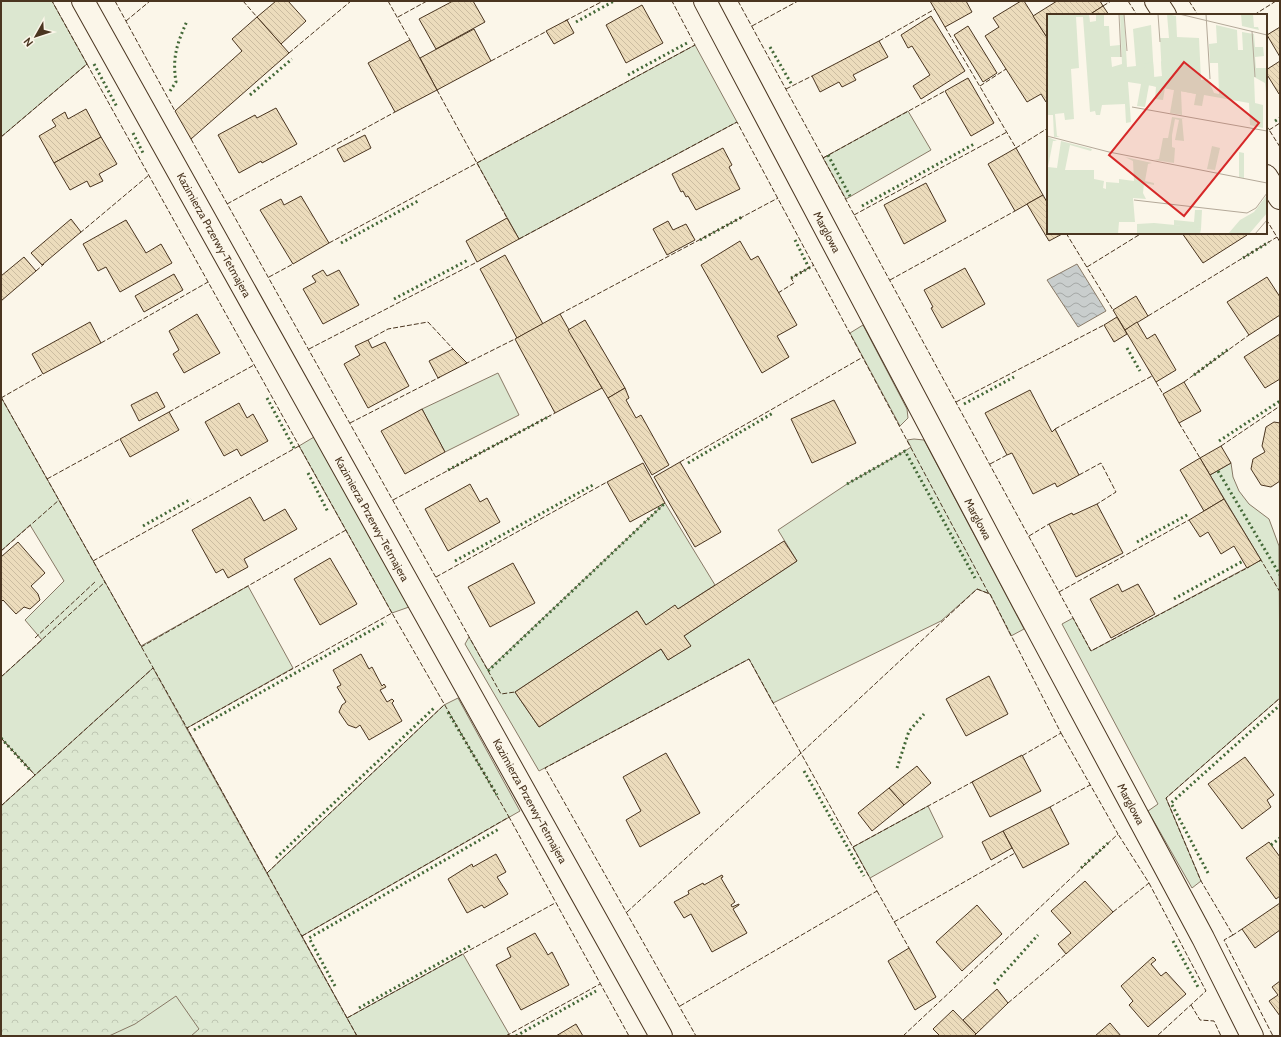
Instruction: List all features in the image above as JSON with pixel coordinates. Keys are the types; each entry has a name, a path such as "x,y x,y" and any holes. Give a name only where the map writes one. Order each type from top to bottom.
{"street":[{"name":"Kazimierza Przerwy-Tetmajera","path":"83,1 661,1036"},
{"name":"Marglowa","path":"705,1 1022,602 1203,938 1252,1036"},
{"path":"1156,1 1164,14"},
{"path":"1267,178 1280,198"}],"green space":[{"path":"1,1 52,1 87,64 1,137"},
{"path":"695,45 737,122 519,239 477,163"},
{"path":"908,111 931,150 846,199 823,158"},
{"path":"863,325 907,409 908,418 900,426 850,333"},
{"path":"498,373 519,415 445,452 422,409"},
{"path":"1,397 141,646 248,586 293,668 187,728 267,873 444,705 458,698 520,811 302,936 347,1018 463,954 509,1034 506,1036 1,1036 1,806 35,775 1,738 1,677 42,640 25,620 64,581 30,525 1,551"},
{"path":"314,437 409,607 392,613 299,446"},
{"path":"907,440 924,440 1024,629 1011,636 990,594 977,589 941,621 773,703 749,659 539,771 465,644 469,637 488,670 665,503 715,585 678,609 675,606 646,625 637,611 515,692 539,727 661,649 668,660 690,646 684,636 797,561 778,530 847,484 911,447"},
{"path":"1231,463 1233,477 1239,491 1249,504 1269,519 1279,546 1280,698 1166,798 1201,881 1192,888 1148,811 1158,804 1062,624 1073,618 1091,651 1261,560 1210,475"},
{"path":"153,668 357,1036 191,1036 199,1029 176,996 135,1024 109,1036 1,1036 1,806"},
{"path":"928,806 943,837 870,878 853,847"}],"water":[{"path":"1077,264 1106,311 1078,327 1047,280"}],"building":[{"path":"276,1 288,1 306,21 281,44 257,17"},
{"path":"453,1 473,1 485,22 436,49 419,19"},
{"path":"930,1 966,1 972,12 945,27"},
{"path":"1021,1 1024,1 1047,37 1047,102 1041,94 1027,102 985,36 999,27 993,18"},
{"path":"1057,1 1100,1 1103,6 1091,14 1047,14 1047,37 1033,16"},
{"path":"642,5 663,43 626,63 606,25"},
{"path":"1103,6 1108,14 1091,14"},
{"path":"931,16 965,71 921,99 913,86 930,75 912,46 908,48 901,35"},
{"path":"257,17 289,53 191,139 175,111 242,51 232,39"},
{"path":"567,20 574,33 554,44 546,31"},
{"path":"968,26 997,73 983,82 954,35"},
{"path":"1280,27 1280,57 1267,35"},
{"path":"474,29 491,61 437,90 420,58"},
{"path":"410,40 437,90 395,112 368,63"},
{"path":"879,41 888,57 853,75 856,80 842,87 839,82 820,92 812,76"},
{"path":"1280,61 1279,94 1267,75 1267,69"},
{"path":"968,78 994,123 971,136 945,91"},
{"path":"276,108 297,144 262,163 261,161 239,173 218,135 255,115 257,118"},
{"path":"86,109 101,137 54,163 39,136 56,126 52,120 65,112 68,119"},
{"path":"365,135 371,148 344,162 337,149"},
{"path":"101,137 117,164 99,174 103,181 90,187 87,181 70,190 54,163"},
{"path":"723,148 732,165 729,167 740,189 696,210 688,196 686,197 683,191 681,192 672,174"},
{"path":"1016,148 1043,195 1015,211 988,164"},
{"path":"926,183 946,221 904,244 884,205"},
{"path":"1043,195 1047,202 1047,234 1062,234 1049,241 1027,204"},
{"path":"301,196 329,243 293,264 260,210 281,199 284,205"},
{"path":"507,218 519,239 477,262 466,241"},
{"path":"71,219 81,232 42,265 31,253"},
{"path":"126,220 146,253 161,244 172,263 120,292 106,267 98,271 83,244"},
{"path":"668,221 673,230 686,224 695,240 667,255 653,229"},
{"path":"1183,234 1246,234 1247,235 1203,263"},
{"path":"740,241 751,260 758,256 797,325 777,336 789,357 762,373 701,265"},
{"path":"505,255 543,324 517,338 480,269"},
{"path":"24,257 36,271 1,301 1,276"},
{"path":"965,268 985,304 942,328 931,308 933,307 924,290"},
{"path":"323,270 327,276 339,270 359,305 323,324 303,289 316,282 312,276"},
{"path":"174,274 183,290 144,312 135,296"},
{"path":"1267,277 1280,297 1280,315 1249,335 1227,302"},
{"path":"1136,296 1148,316 1125,330 1113,310"},
{"path":"197,314 220,353 184,373 173,354 179,350 169,331"},
{"path":"560,314 602,388 555,413 515,339"},
{"path":"1117,317 1127,334 1114,342 1104,325"},
{"path":"585,320 625,388 608,398 568,330"},
{"path":"90,322 101,343 43,374 32,354"},
{"path":"1137,322 1147,339 1155,334 1176,370 1156,382 1125,330"},
{"path":"1280,334 1280,379 1265,388 1244,357"},
{"path":"368,340 372,348 385,342 409,386 368,408 344,364 360,355 355,346"},
{"path":"453,349 467,363 438,378 429,361"},
{"path":"1184,382 1201,411 1179,423 1163,394"},
{"path":"625,388 629,398 626,400 636,418 641,415 669,465 652,475 608,398"},
{"path":"1030,390 1052,432 1055,429 1079,475 1057,487 1055,483 1033,494 1012,453 1007,455 985,413"},
{"path":"157,392 165,407 139,421 131,405"},
{"path":"834,400 856,443 812,463 791,419"},
{"path":"239,403 247,418 253,414 268,441 241,456 237,449 224,456 205,422"},
{"path":"422,409 445,452 405,474 381,431"},
{"path":"169,412 179,430 130,457 120,439"},
{"path":"1274,422 1280,423 1280,481 1271,487 1261,485 1251,469 1253,459 1265,452 1262,446 1266,427"},
{"path":"1221,446 1231,463 1210,475 1200,458"},
{"path":"1200,458 1224,499 1204,511 1180,470"},
{"path":"680,462 721,532 695,547 654,477"},
{"path":"643,463 665,503 630,522 607,482"},
{"path":"470,484 480,502 487,498 500,522 448,551 425,509"},
{"path":"250,497 264,521 285,509 297,529 244,559 248,567 228,578 223,569 216,573 192,530"},
{"path":"1224,499 1261,560 1247,568 1234,546 1221,554 1208,532 1200,537 1189,520"},
{"path":"1097,504 1123,553 1076,577 1049,524 1072,513 1073,515"},
{"path":"784,541 797,561 684,636 691,646 668,660 661,649 539,727 515,692 637,611 646,625 675,605 678,609"},
{"path":"18,542 45,573 31,586 38,594 40,600 30,609 24,607 16,614 3,600 1,602 1,557"},
{"path":"330,558 357,604 320,625 294,579"},
{"path":"513,563 535,603 490,627 468,587"},
{"path":"1118,584 1122,592 1138,584 1155,614 1111,638 1090,599"},
{"path":"361,654 369,669 372,667 382,686 384,684 386,687 380,690 387,702 392,699 394,701 392,703 402,721 369,740 360,725 356,728 348,725 339,712 342,705 346,702 337,687 341,685 333,670"},
{"path":"989,676 1008,714 966,736 946,699"},
{"path":"666,753 700,813 640,847 626,820 641,811 623,777"},
{"path":"1022,755 1041,791 990,817 972,782"},
{"path":"1245,757 1274,795 1267,800 1271,807 1242,829 1208,784"},
{"path":"917,766 931,783 904,805 889,788"},
{"path":"889,788 904,805 872,831 858,813"},
{"path":"1050,807 1069,844 1023,868 1003,831"},
{"path":"1003,831 1012,848 991,860 982,842"},
{"path":"1269,842 1280,857 1280,896 1276,899 1246,858"},
{"path":"496,854 506,872 497,877 508,894 484,908 482,905 467,913 448,879 472,864 473,867"},
{"path":"722,875 723,877 721,878 735,902 731,905 732,907 739,904 733,909 747,933 712,952 691,914 684,918 674,902 689,894 688,891 703,883 704,885"},
{"path":"1085,881 1113,912 1066,954 1058,944 1071,933 1051,911"},
{"path":"1280,903 1280,930 1255,948 1242,929"},
{"path":"977,905 1002,934 962,971 936,942"},
{"path":"535,933 548,955 552,952 569,985 521,1010 496,965 511,957 507,948"},
{"path":"909,948 936,997 915,1010 888,961"},
{"path":"1153,957 1156,960 1151,964 1161,976 1166,972 1186,994 1148,1027 1129,1005 1133,1001 1121,986"},
{"path":"1280,981 1280,1016 1269,1001 1278,995 1272,987"},
{"path":"997,989 1008,1003 976,1034 963,1020"},
{"path":"953,1010 976,1034 974,1036 940,1036 933,1029"},
{"path":"1110,1023 1121,1036 1095,1036"},
{"path":"576,1024 583,1036 556,1036"}],"hedge":[{"path":"576,22 614,1"},
{"path":"170,91 176,82 176,51 187,21"},
{"path":"628,75 687,43"},
{"path":"770,47 792,85"},
{"path":"250,95 292,59"},
{"path":"94,64 117,107"},
{"path":"1275,121 1280,118"},
{"path":"133,133 143,153"},
{"path":"862,206 974,144"},
{"path":"828,155 850,196"},
{"path":"341,243 418,201"},
{"path":"700,240 742,217"},
{"path":"791,278 809,268 795,240"},
{"path":"1243,258 1269,242"},
{"path":"394,299 468,260"},
{"path":"1127,348 1140,371"},
{"path":"1194,375 1230,348"},
{"path":"964,404 1014,377"},
{"path":"267,398 294,448"},
{"path":"1219,441 1280,401"},
{"path":"688,463 773,413"},
{"path":"448,470 550,416"},
{"path":"847,484 905,451 975,578"},
{"path":"1218,471 1280,575"},
{"path":"308,473 328,512"},
{"path":"455,561 593,485"},
{"path":"143,526 191,499"},
{"path":"488,671 665,503"},
{"path":"1137,542 1189,514"},
{"path":"1174,599 1243,561"},
{"path":"194,730 386,622"},
{"path":"1208,873 1171,803 1280,705"},
{"path":"276,858 434,708"},
{"path":"448,712 497,795"},
{"path":"897,768 909,731 924,714"},
{"path":"1,738 30,770"},
{"path":"804,771 864,876"},
{"path":"335,986 309,938 499,829"},
{"path":"1271,845 1280,838"},
{"path":"1081,868 1108,843"},
{"path":"994,984 1038,935"},
{"path":"1173,941 1198,987"},
{"path":"359,1008 470,946"},
{"path":"516,1036 596,991"}],"fence":[{"path":"1,137 87,64 52,1"},
{"path":"115,1 175,111"},
{"path":"126,21 150,1"},
{"path":"243,1 257,17"},
{"path":"289,53 351,1"},
{"path":"388,1 410,40"},
{"path":"398,17 427,1"},
{"path":"565,21 603,1"},
{"path":"329,243 695,45 672,1"},
{"path":"738,1 1091,651 1249,567"},
{"path":"752,26 798,1"},
{"path":"1103,6 1111,1"},
{"path":"1128,1 1136,14"},
{"path":"1189,1 1197,14"},
{"path":"1256,14 1276,1"},
{"path":"879,41 935,9"},
{"path":"945,27 1016,148 1047,129"},
{"path":"491,61 547,31"},
{"path":"87,64 392,613"},
{"path":"980,86 1006,69"},
{"path":"786,89 812,76"},
{"path":"437,90 507,218"},
{"path":"823,158 945,91"},
{"path":"227,204 395,112"},
{"path":"519,239 737,122 989,594"},
{"path":"1269,130 1280,123"},
{"path":"1267,127 1280,147"},
{"path":"854,215 1007,132"},
{"path":"191,139 501,694 515,692"},
{"path":"80,233 149,175"},
{"path":"560,314 778,198"},
{"path":"890,280 1015,211"},
{"path":"1267,221 1280,242"},
{"path":"1067,234 1113,310"},
{"path":"1087,267 1140,234"},
{"path":"1148,316 1277,237"},
{"path":"309,349 477,262"},
{"path":"36,271 44,264"},
{"path":"269,277 293,264"},
{"path":"778,293 794,283 791,278 814,265"},
{"path":"101,343 208,282"},
{"path":"368,340 388,329 428,322 453,349"},
{"path":"956,402 1104,325"},
{"path":"1184,382 1249,335"},
{"path":"465,364 515,339"},
{"path":"680,462 863,357"},
{"path":"169,412 254,365"},
{"path":"1,398 43,374"},
{"path":"1055,429 1152,376"},
{"path":"350,423 440,377"},
{"path":"1156,382 1163,394"},
{"path":"1,397 187,728"},
{"path":"1221,446 1280,406"},
{"path":"393,500 555,413"},
{"path":"1179,423 1200,458"},
{"path":"47,479 120,439"},
{"path":"93,561 299,446"},
{"path":"990,464 1007,455"},
{"path":"1079,475 1101,463 1116,492 1097,504"},
{"path":"436,577 607,482"},
{"path":"1,551 59,500"},
{"path":"1059,592 1189,520"},
{"path":"1029,536 1049,524"},
{"path":"141,647 346,530"},
{"path":"1259,561 1261,560 1280,592"},
{"path":"35,638 96,581"},
{"path":"1,677 105,582"},
{"path":"627,912 977,589 990,594 1061,733 1020,757"},
{"path":"347,1018 187,728 392,613 509,817"},
{"path":"680,1006 877,891 749,659 545,768 696,1036"},
{"path":"1,806 153,668"},
{"path":"1242,929 1233,935 1201,881 1166,798 1280,698"},
{"path":"267,873 444,705"},
{"path":"903,1036 1118,834 1061,733"},
{"path":"1,738 35,775"},
{"path":"853,847 974,781"},
{"path":"1050,807 1090,785"},
{"path":"302,936 509,817 629,1036"},
{"path":"1113,912 1149,883 1118,834"},
{"path":"894,922 1015,853"},
{"path":"1149,883 1206,991 1157,1036"},
{"path":"877,891 909,948"},
{"path":"357,1036 347,1018 555,903"},
{"path":"1233,935 1224,940 1273,1036"},
{"path":"1008,1003 1066,954"},
{"path":"506,1036 600,984"},
{"path":"1191,1005 1200,1020 1214,1021 1221,1036"}]}
